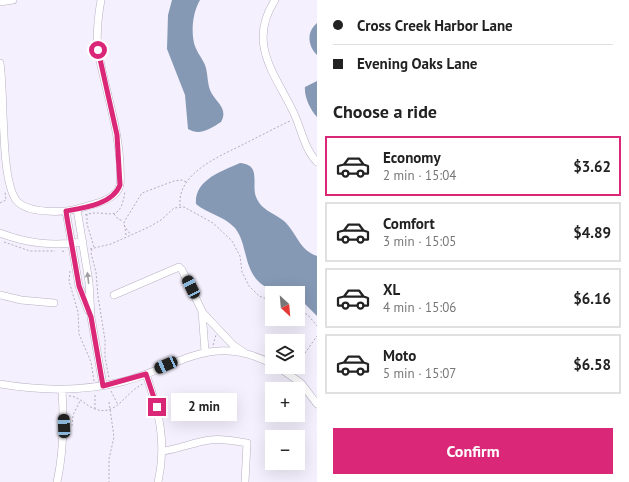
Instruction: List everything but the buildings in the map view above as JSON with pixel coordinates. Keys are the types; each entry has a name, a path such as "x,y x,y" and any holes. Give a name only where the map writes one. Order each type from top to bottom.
{"street":[{"path":"0,2 12,0"},
{"path":"0,63 2,79 3,144 8,178 15,199 22,205 29,208 66,211 81,208 113,195 118,191 120,185 117,135 98,50 98,22 101,0"},
{"path":"275,0 266,18 263,33 267,62 296,118 308,147 317,162"},
{"path":"81,208 83,242 89,282 91,317"},
{"path":"66,211 71,250 79,286 91,317 107,385"},
{"path":"0,233 18,240 71,250 83,242"},
{"path":"114,295 179,267 182,270 202,312 233,345 246,354"},
{"path":"0,295 21,300 54,303"},
{"path":"202,312 205,350"},
{"path":"0,384 63,393 107,385 146,374 205,350 246,354 265,361"},
{"path":"146,374 160,420 163,451 158,482"},
{"path":"288,374 301,383 317,404"},
{"path":"57,482 63,441 63,393"},
{"path":"163,451 182,448 209,440 230,440 247,443 245,482"}],"path":[{"path":"180,206 180,196 186,183 197,171 207,164 296,118"},
{"path":"126,236 124,222 138,197 145,190 163,186 174,181 182,180 186,183"},
{"path":"84,250 111,244 154,224 170,210 180,206 213,223 232,241 240,256 242,272 249,286 259,296 265,298"},
{"path":"81,208 94,247"},
{"path":"114,214 118,219 124,222"},
{"path":"124,225 130,234"},
{"path":"92,249 91,253 96,272 105,340 107,385 118,405"},
{"path":"70,269 69,281 78,312 79,334 81,342 91,362 95,387 95,409"},
{"path":"305,314 317,326"},
{"path":"205,350 214,345 215,338 220,332"},
{"path":"305,353 317,336"},
{"path":"63,393 74,396 95,409 110,410 118,405 138,386 149,382"},
{"path":"72,426 73,415 80,401"},
{"path":"109,402 114,437 110,459 109,482"}],"water":[{"path":"172,0 200,0 193,21 194,43 205,65 210,90 220,105 223,113 221,122 201,132 188,129 185,95 167,49 168,15"},
{"path":"317,23 317,55 310,43 310,35 313,27"},
{"path":"317,81 317,117 308,103 305,94 305,87"},
{"path":"240,163 247,164 251,167 258,202 268,211 284,221 306,250 317,256 317,316 305,304 305,286 265,286 258,281 249,266 241,238 235,228 231,224 196,204 197,196 204,183 218,173"}],"route":[{"path":"98,50 114,114 119,155 120,185 118,191 105,200 90,206 66,211 67,218 79,286 91,317 103,386 122,382 146,374 157,407"}]}
